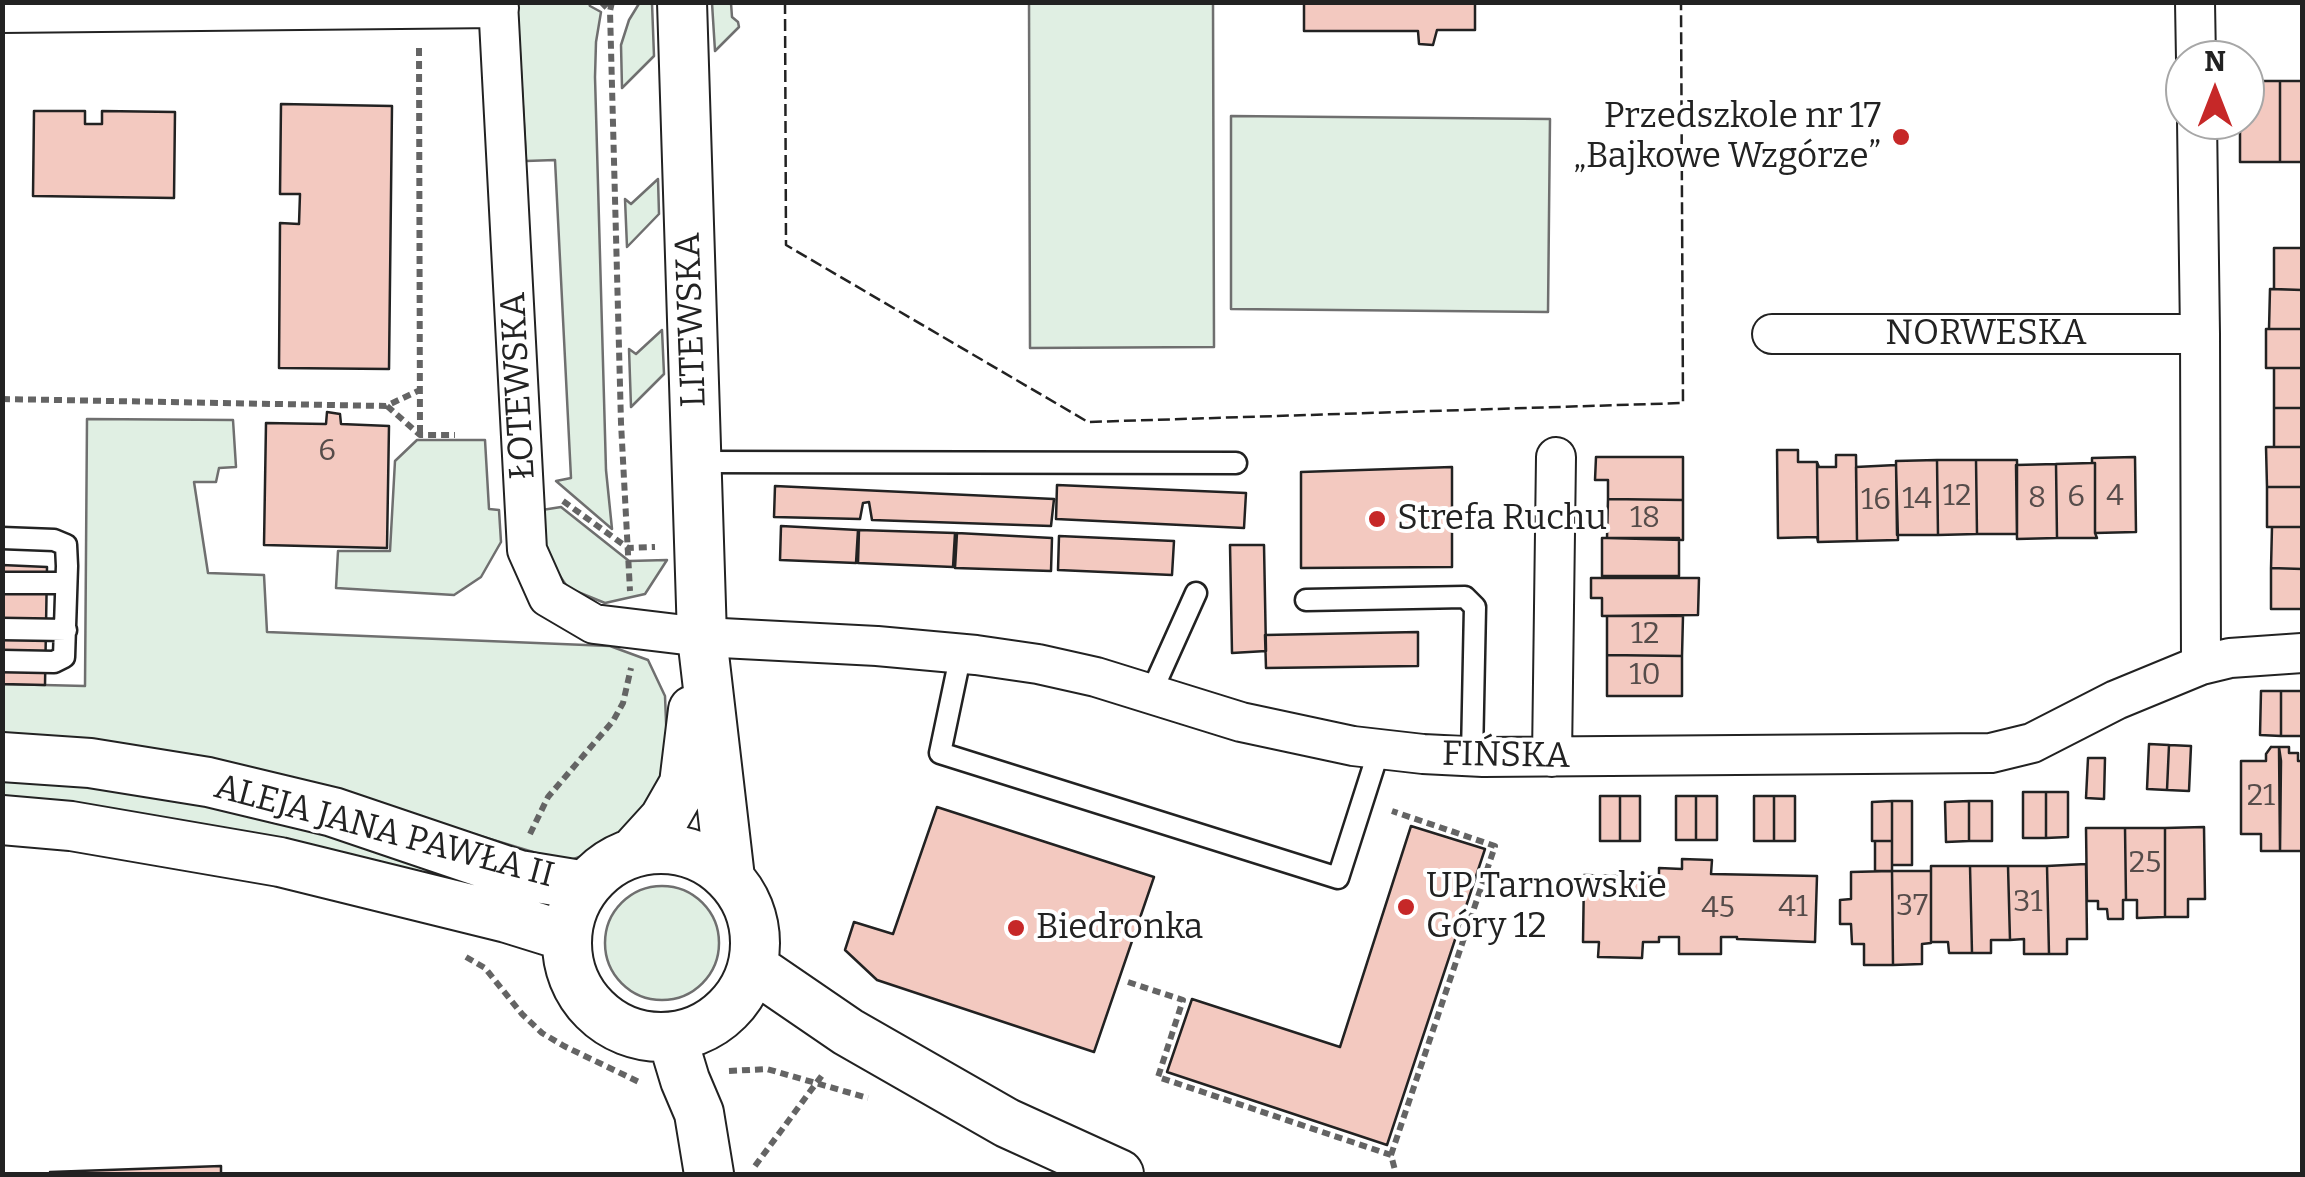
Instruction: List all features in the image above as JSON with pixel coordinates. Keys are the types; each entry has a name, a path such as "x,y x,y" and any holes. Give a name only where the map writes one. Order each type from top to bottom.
{"street":[{"name":"LITEWSKA","path":"682,2 702,637 730,878"},
{"path":"2195,2 2196,40"},
{"name":"ŁOTEWSKA","path":"2,13 498,5 527,550 548,597 594,624 702,637"},
{"path":"2197,140 2201,665"},
{"name":"NORWESKA","path":"1772,334 2200,334"},
{"path":"1552,757 1556,457"},
{"name":"LITEWSKA","path":"634,852 664,818 684,784 702,637"},
{"name":"FIŃSKA","path":"702,637 961,653 1096,677 1241,722 1379,750 1552,757 1990,754 2032,744 2116,700 2201,665 2230,658 2302,653"},
{"name":"ALEJA JANA PAWŁA II","path":"2,756 90,764 208,782 334,812 519,875 586,886"},
{"name":"ALEJA JANA PAWŁA II","path":"2,820 71,826 280,862 508,918 565,936"},
{"path":"670,848 705,858 730,878 748,904 755,936 752,967 736,1000 708,1024 672,1037 642,1035 613,1024 590,1005 574,980 565,936 586,886 602,868 634,852 670,848"},
{"path":"752,967 848,1032 1006,1123 1119,1174"},
{"path":"672,1037 684,1080 699,1113 709,1174"}],"lane":[{"path":"697,462 1236,463"},
{"path":"2,538 43,539 66,546 64,657 54,662 2,661"},
{"path":"2,583 66,583"},
{"path":"1151,693 1196,592"},
{"path":"1306,600 1465,597 1476,607 1472,756"},
{"path":"2,629 66,630"},
{"path":"961,653 940,754 1338,878 1379,750"}],"path":[{"path":"601,2 611,6 621,423 631,596"},
{"path":"419,42 420,435"},
{"path":"2,399 386,406 420,390"},
{"path":"386,406 420,435 455,435"},
{"path":"554,494 628,548 662,547"},
{"path":"529,836 548,797 624,704 632,659"},
{"path":"1390,810 1495,846 1391,1155 1396,1174"},
{"path":"456,951 484,968 542,1033 652,1087"},
{"path":"1128,982 1183,1000 1158,1078 1391,1155"},
{"path":"748,1174 823,1074"}],"green space":[{"path":"640,2 652,3 654,56 622,88 621,45"},
{"path":"517,3 589,3 601,12 595,77 606,470 612,529 556,481 571,478 555,160 526,161"},
{"path":"712,3 731,3 732,17 739,27 715,51"},
{"path":"1029,3 1213,3 1214,347 1030,348"},
{"path":"1231,116 1550,119 1548,312 1231,309"},
{"path":"658,179 659,214 627,247 625,199 631,204"},
{"path":"662,330 664,374 631,407 629,349 636,354"},
{"path":"87,419 233,420 236,467 219,468 216,482 194,482 208,573 264,575 267,632 610,646 648,660 665,696 668,771 626,839 566,862 292,779 3,736 3,684 85,686"},
{"path":"417,440 485,440 489,509 499,510 501,542 481,577 454,595 336,588 338,551 390,551 395,461"},
{"path":"561,507 629,561 667,560 645,594 605,603 568,588 547,557 542,510"},
{"path":"2,774 210,802 563,897 554,913 3,805"},
{"path":"662,886 684,890 702,903 715,921 719,943 715,965 702,983 684,996 662,1000 640,996 622,983 609,965 605,943 609,921 622,903 640,890"}],"building":[{"path":"1304,2 1475,2 1475,30 1437,30 1433,45 1419,44 1418,31 1304,31"},
{"path":"2265,81 2280,81 2280,162 2240,162 2240,140 2265,140"},
{"path":"2280,81 2302,81 2302,162 2280,162"},
{"path":"281,104 392,106 389,369 279,368 280,223 299,224 300,194 280,194"},
{"path":"34,111 85,111 85,124 102,124 102,111 175,112 174,198 33,196"},
{"path":"2274,248 2302,248 2302,290 2274,289"},
{"path":"2270,289 2302,290 2302,329 2269,329"},
{"path":"2266,329 2302,329 2302,368 2266,368"},
{"path":"2274,368 2302,368 2302,408 2274,408"},
{"path":"2274,408 2302,408 2302,447 2274,447"},
{"path":"327,412 340,414 341,424 389,426 387,548 264,545 266,423 326,424"},
{"path":"2266,447 2302,447 2302,487 2267,487"},
{"path":"1777,450 1798,450 1798,462 1817,462 1818,542 1817,537 1778,538"},
{"path":"1836,455 1856,455 1857,541 1818,542 1817,462 1819,467 1836,467"},
{"path":"1596,457 1683,457 1683,500 1608,499 1608,480 1595,480"},
{"path":"2135,457 2136,532 2095,533 2092,458"},
{"path":"1937,460 1976,460 1977,534 1938,535"},
{"path":"1937,460 1938,535 1897,535 1896,461"},
{"path":"1976,460 2017,460 2017,534 1977,534"},
{"path":"2095,463 2097,538 2057,538 2056,464"},
{"path":"2056,464 2057,538 2017,539 2016,465"},
{"path":"1896,465 1898,540 1857,541 1856,467"},
{"path":"1452,467 1452,567 1301,568 1301,472"},
{"path":"1057,485 1246,493 1244,528 1056,519"},
{"path":"775,486 1054,499 1051,526 872,520 869,502 863,503 860,519 774,517"},
{"path":"2267,487 2302,487 2302,527 2267,527"},
{"path":"1608,499 1683,500 1683,540 1607,538"},
{"path":"781,526 858,530 856,563 780,560"},
{"path":"2272,527 2302,527 2302,569 2271,568"},
{"path":"859,530 955,533 953,567 858,563"},
{"path":"957,533 1052,538 1051,571 955,568"},
{"path":"1059,536 1174,541 1172,575 1058,570"},
{"path":"1602,538 1679,538 1679,576 1602,576"},
{"path":"1230,545 1264,545 1266,651 1232,653"},
{"path":"2,565 47,567 45,685 2,684"},
{"path":"2271,568 2302,569 2302,609 2271,609"},
{"path":"1591,578 1699,578 1698,615 1602,616 1602,598 1591,598"},
{"path":"1607,616 1683,616 1682,656 1607,655"},
{"path":"1418,632 1418,666 1266,668 1265,635"},
{"path":"1607,655 1682,656 1682,696 1607,696"},
{"path":"2261,691 2281,691 2281,736 2260,735"},
{"path":"2281,691 2302,691 2302,736 2281,736"},
{"path":"2149,744 2169,745 2167,790 2147,789"},
{"path":"2169,745 2191,746 2189,791 2167,790"},
{"path":"2271,747 2279,747 2281,761 2280,851 2261,851 2261,834 2241,834 2241,761 2266,761"},
{"path":"2279,747 2289,747 2289,753 2298,753 2298,761 2302,761 2302,851 2280,851"},
{"path":"2088,758 2105,758 2104,799 2086,798"},
{"path":"2023,792 2046,792 2046,838 2023,838"},
{"path":"2046,792 2068,792 2068,837 2046,838"},
{"path":"1600,796 1620,796 1620,841 1600,841"},
{"path":"1620,796 1640,796 1640,841 1620,841"},
{"path":"1676,796 1696,796 1696,840 1676,840"},
{"path":"1696,796 1717,796 1717,840 1696,840"},
{"path":"1754,796 1774,796 1774,841 1754,841"},
{"path":"1774,796 1795,796 1795,841 1774,841"},
{"path":"1892,801 1892,841 1872,841 1872,802"},
{"path":"1892,801 1912,801 1912,865 1892,865"},
{"path":"1969,801 1969,841 1946,842 1945,802"},
{"path":"1969,801 1992,801 1992,841 1969,841"},
{"name":"Biedronka","path":"937,807 1154,877 1094,1052 877,980 845,950 854,922 893,934"},
{"path":"1411,826 1485,849 1387,1145 1167,1072 1192,999 1340,1047"},
{"path":"2204,827 2205,899 2188,899 2188,917 2165,917 2165,828"},
{"path":"2086,828 2125,828 2123,919 2108,919 2107,909 2098,909 2098,901 2087,901"},
{"path":"2125,828 2165,828 2165,917 2137,918 2137,900 2126,900"},
{"path":"1875,841 1892,841 1892,871 1875,871"},
{"path":"1682,859 1712,860 1711,874 1817,876 1815,942 1721,937 1721,954 1679,954 1679,937 1659,937 1659,942 1643,942 1642,958 1598,957 1599,942 1583,942 1584,875 1659,877 1659,868 1682,869"},
{"path":"2086,864 2087,939 2067,939 2067,954 2049,954 2047,866"},
{"path":"1931,866 1970,866 1972,953 1949,953 1948,942 1931,942"},
{"path":"1970,866 2008,866 2010,940 1991,940 1991,953 1972,953"},
{"path":"2008,866 2047,866 2049,954 2024,954 2024,939 2010,940"},
{"path":"1892,871 1893,965 1864,965 1864,944 1852,944 1851,924 1840,924 1840,900 1851,899 1851,872"},
{"path":"1892,871 1931,871 1931,943 1922,944 1922,964 1893,965"},
{"path":"221,1166 221,1174 50,1174 50,1172"}],"fence":[{"path":"785,2 786,245 1088,422 1683,403 1681,2"}],"place":[{"name":"Przedszkole nr 17 „Bajkowe Wzgórze”","path":"1901,137"},
{"name":"Strefa Ruchu","path":"1377,519"},
{"name":"UP Tarnowskie Góry 12","path":"1406,907"},
{"name":"Biedronka","path":"1016,928"}]}
